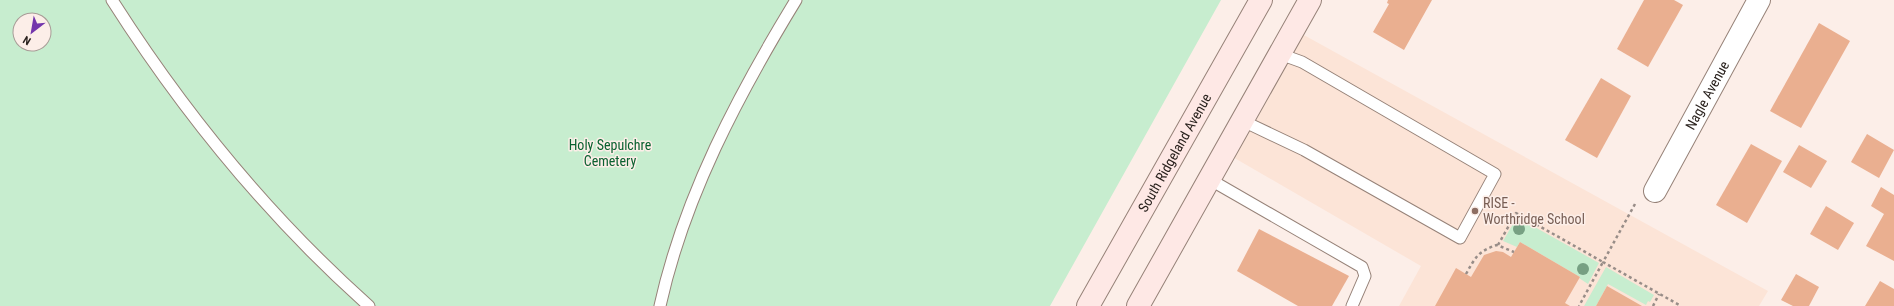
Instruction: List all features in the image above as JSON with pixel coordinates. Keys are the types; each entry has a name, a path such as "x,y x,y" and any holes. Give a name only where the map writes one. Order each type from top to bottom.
{"main road":[{"name":"South Ridgeland Avenue","path":"1088,306 1261,0"},
{"path":"1138,306 1310,0"}],"street":[{"name":"Nagle Avenue","path":"1646,195 1758,0"}],"lane":[{"path":"112,0 164,79 202,129 245,180 287,226 370,306"},
{"path":"660,306 679,236 698,186 729,122 766,52 796,0"},
{"path":"1243,121 1304,150 1460,238 1494,174 1316,69 1280,54"},
{"path":"1210,179 1362,267 1365,276 1352,306"}],"path":[{"path":"1579,306 1603,262 1646,195"},
{"path":"1498,246 1516,213 1681,306"},
{"path":"1466,274 1474,260 1484,249 1498,246 1514,252"},
{"path":"1652,306 1659,294"}],"shaded area":[{"name":"RISE - Worthridge School","path":"1302,34 1768,291 1759,306 1399,306 1421,266 1231,156"}],"green space":[{"name":"Holy Sepulchre Cemetery","path":"0,0 1221,0 1050,306 0,306"},
{"path":"1517,217 1599,263 1588,284 1579,278 1580,277 1520,242 1517,247 1503,241"},
{"path":"1606,267 1654,295 1650,302 1648,301 1646,305 1608,284 1596,306 1584,306"}],"building":[{"path":"1388,0 1432,0 1404,50 1373,32 1389,4 1387,3"},
{"path":"1644,0 1674,0 1683,5 1648,67 1617,49"},
{"path":"1819,23 1850,41 1801,128 1770,111"},
{"path":"1601,78 1631,96 1597,158 1565,140"},
{"path":"1867,134 1894,150 1879,178 1851,162"},
{"path":"1751,144 1782,161 1747,223 1716,205"},
{"path":"1799,145 1827,161 1811,188 1783,172"},
{"path":"1881,187 1894,195 1894,261 1866,246 1884,214 1871,206"},
{"path":"1826,206 1854,223 1838,250 1810,234"},
{"path":"1259,229 1349,276 1332,306 1298,306 1237,271"},
{"path":"1520,242 1580,277 1565,303 1570,306 1435,306 1456,268 1471,277 1484,255 1496,251 1503,252 1511,257"},
{"path":"1796,274 1819,287 1809,306 1793,306 1781,300"},
{"path":"1880,281 1894,289 1894,306 1865,306"},
{"path":"1607,286 1642,306 1596,306"}],"place":[{"name":"RISE - Worthridge School","path":"1475,211"}]}
